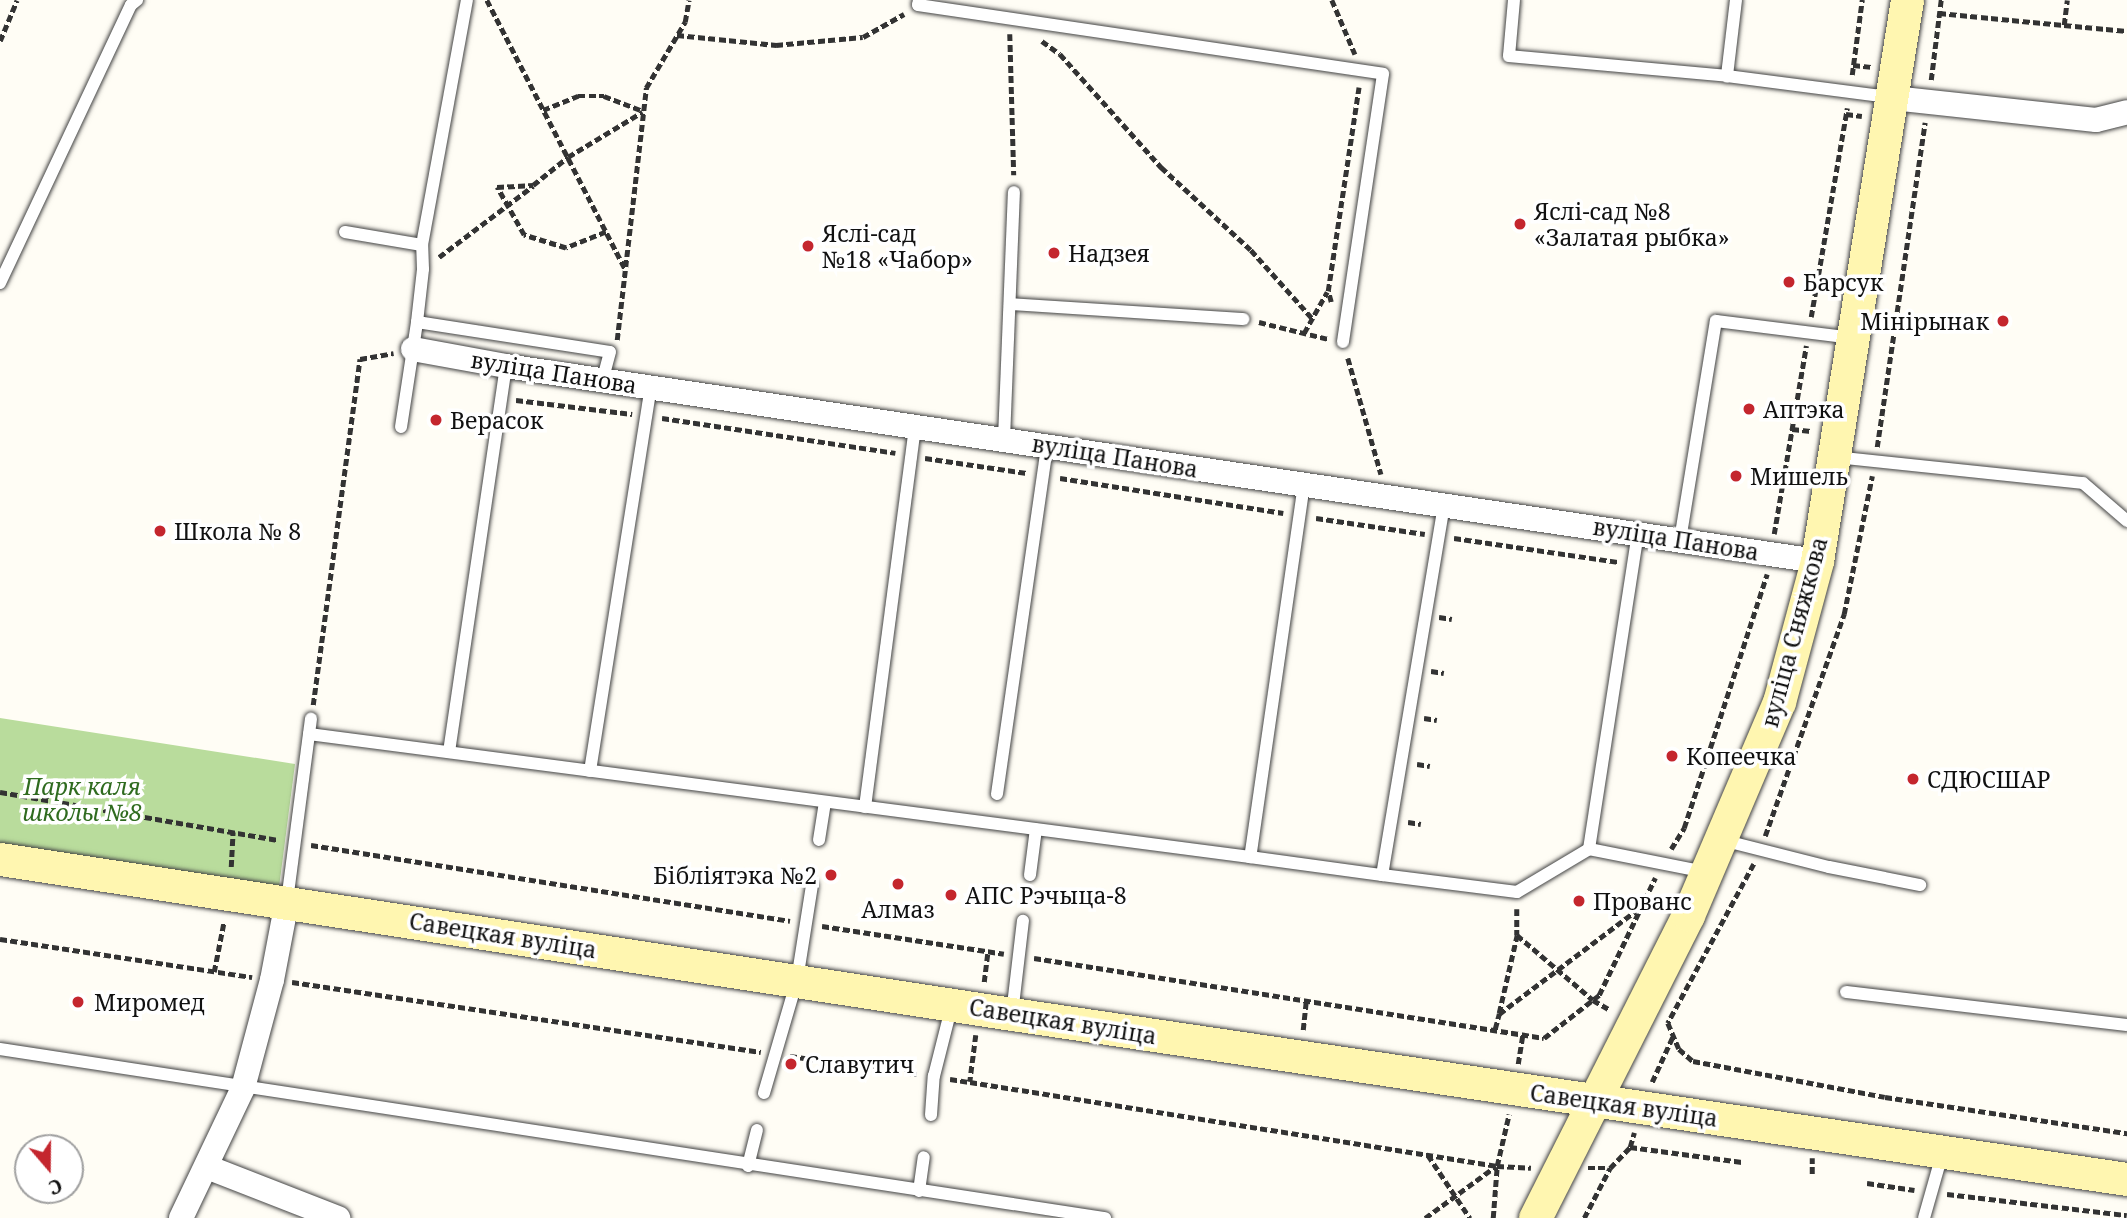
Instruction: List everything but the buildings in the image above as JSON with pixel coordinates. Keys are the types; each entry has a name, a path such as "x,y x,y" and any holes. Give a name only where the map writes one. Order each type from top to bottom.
{"street":[{"name":"вуліца Сняжкова","path":"1535,1218 1707,873 1779,702 1817,561 1907,0"},
{"path":"1893,98 2096,120 2127,112"},
{"name":"вуліца Панова","path":"413,349 506,366 1817,561"},
{"name":"Савецкая вуліца","path":"0,859 1942,1154 2127,1179"},
{"path":"181,1218 243,1088 272,979 287,901"},
{"path":"206,1167 338,1218"}],"lane":[{"path":"0,283 131,5 137,0"},
{"path":"401,427 417,322 423,269 422,245 467,0"},
{"path":"1514,0 1508,56 1727,76 1893,98"},
{"path":"1727,76 1736,0"},
{"path":"918,3 1383,74 1343,342"},
{"path":"1004,439 1014,192"},
{"path":"345,232 422,245"},
{"path":"1010,304 1244,319"},
{"path":"1680,540 1716,321 1854,338"},
{"path":"417,322 610,352 608,380"},
{"path":"449,752 506,366"},
{"path":"590,771 652,386"},
{"path":"865,807 915,426"},
{"path":"997,794 1047,445"},
{"path":"1834,457 2083,483 2127,521"},
{"path":"1250,857 1304,484"},
{"path":"1382,875 1444,505"},
{"path":"1589,849 1638,534"},
{"path":"287,901 311,719"},
{"path":"309,734 1517,892 1589,849 1707,873"},
{"path":"819,841 825,802"},
{"path":"1030,875 1036,829"},
{"path":"1721,840 1920,886"},
{"path":"764,1093 797,980 812,885"},
{"path":"931,1115 934,1076 1019,956 1023,921"},
{"path":"1846,992 2127,1025"},
{"path":"0,1049 748,1166 1105,1218"},
{"path":"748,1166 757,1130"},
{"path":"1924,1218 1942,1154"},
{"path":"919,1191 924,1157"}],"path":[{"path":"0,41 18,0"},
{"path":"487,0 625,270"},
{"path":"609,410 608,380 625,270 646,88 685,22 689,0"},
{"path":"1332,0 1354,51"},
{"path":"0,792 295,843 806,924 1495,1028 1544,1038 1599,995 1662,863 1684,828 1765,587 1850,92 1862,0"},
{"path":"1668,1023 1746,883 1844,614 1875,461 1941,0"},
{"path":"2064,25 2067,0"},
{"path":"677,35 776,45 863,37 918,3"},
{"path":"1939,13 2127,31"},
{"path":"1010,19 1014,192"},
{"path":"1010,19 1060,54 1161,167 1251,250 1312,318"},
{"path":"543,110 578,96 604,96 643,111"},
{"path":"423,269 568,157 643,111"},
{"path":"533,185 497,187 524,235 566,248 606,232"},
{"path":"1304,333 1328,291"},
{"path":"1244,319 1343,342"},
{"path":"311,719 360,359 413,349"},
{"path":"503,398 609,410 1633,564"},
{"path":"1746,883 1750,890"},
{"path":"1495,1028 1517,935 1517,892"},
{"path":"1499,1014 1642,906"},
{"path":"1517,935 1593,1000 1613,1012 1668,1023"},
{"path":"0,939 934,1076 1497,1166 1610,1168"},
{"path":"970,1082 988,951"},
{"path":"1693,978 1700,979"},
{"path":"1306,1000 1302,1031 1313,1032"},
{"path":"1668,1023 1679,1049 1693,1061 1885,1097 2127,1133"},
{"path":"1493,1218 1497,1166 1523,1034"},
{"path":"1584,1218 1610,1168 1630,1147 1641,1107 1673,1035"},
{"path":"1630,1147 1742,1162"},
{"path":"1428,1155 1470,1218"},
{"path":"1425,1218 1497,1166"},
{"path":"1867,1183 2127,1215"}],"green space":[{"name":"Парк каля школы №8","path":"0,718 295,764 278,895 0,855"}],"place":[{"name":"Яслі-сад №8 «Залатая рыбка»","path":"1520,224"},
{"name":"Яслі-сад №18 «Чабор»","path":"808,246"},
{"name":"Надзея","path":"1054,253"},
{"name":"Барсук","path":"1789,282"},
{"name":"Мінірынак","path":"2003,321"},
{"name":"Аптэка","path":"1749,409"},
{"name":"Верасок","path":"436,420"},
{"name":"Мишель","path":"1736,476"},
{"name":"Школа № 8","path":"160,531"},
{"name":"Копеечка","path":"1672,756"},
{"name":"СДЮСШАР","path":"1913,779"},
{"name":"Бібліятэка №2","path":"831,875"},
{"name":"Алмаз","path":"898,884"},
{"name":"АПС Рэчыца-8","path":"951,895"},
{"name":"Прованс","path":"1579,901"},
{"name":"Миромед","path":"78,1002"},
{"name":"Славутич","path":"791,1064"}]}
